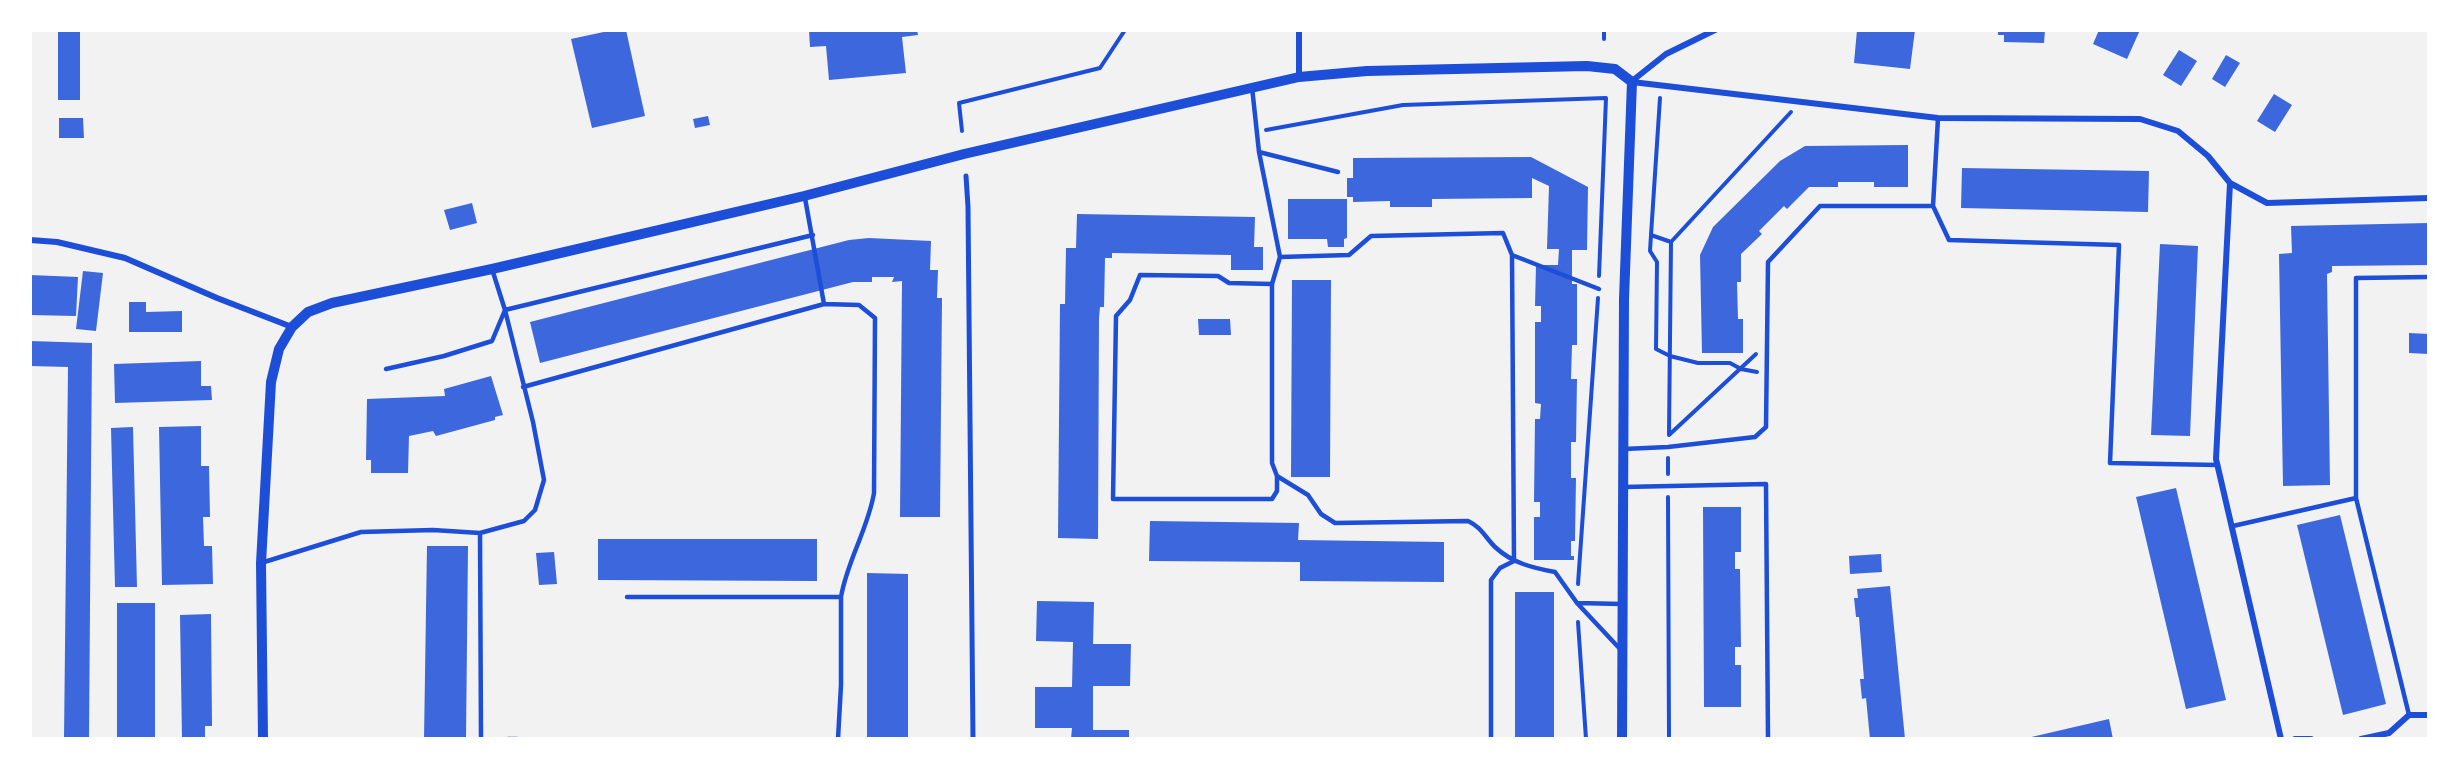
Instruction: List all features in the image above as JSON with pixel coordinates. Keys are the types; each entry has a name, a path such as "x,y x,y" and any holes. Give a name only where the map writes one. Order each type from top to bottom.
{"street":[{"path":"1299,30 1299,77"},
{"path":"1622,739 1624,299 1632,81 1666,54 1715,30"},
{"path":"263,739 261,563 271,382 279,349 292,327 308,312 332,303 492,269 804,196 964,154 1252,86 1299,77 1366,71 1587,66 1615,69 1632,81 1938,118 2140,119 2178,131 2208,156 2230,183 2267,203 2429,198"},
{"path":"966,176 973,739"},
{"path":"2230,183 2218,465 2281,739"},
{"path":"30,240 57,242 125,258 217,298 292,327"},
{"path":"2361,739 2389,733 2409,715 2429,715"},
{"path":"2295,739 2311,739"}],"lane":[{"path":"1252,86 1259,152 1280,257 1272,284 1272,463 1277,476 1277,491 1272,499 1113,499 1116,316 1130,300 1140,275 1218,276 1230,283 1272,284"},
{"path":"1938,118 1933,206 1949,240 2119,245 2110,463 2218,465"},
{"path":"1259,152 1338,172"},
{"path":"804,196 824,304"},
{"path":"1624,449 1668,447 1755,437 1766,427 1768,262 1820,206 1933,206"},
{"path":"1280,257 1349,255 1371,236 1503,233 1512,255 1514,561"},
{"path":"505,310 813,236"},
{"path":"1512,255 1599,289"},
{"path":"261,563 361,532 433,530 480,533 524,521 535,510 544,480 533,422 505,310 492,269"},
{"path":"2409,715 2356,498 2356,278 2429,277"},
{"path":"523,387 824,304 859,305 875,318 874,493 871,511 845,574 841,597 841,685 838,739"},
{"path":"386,369 444,356 492,341 505,310"},
{"path":"1277,476 1308,495 1321,514 1335,523 1468,521 1476,524 1494,546 1514,561 1556,572 1577,603 1621,650"},
{"path":"1623,487 1766,484 1768,739"},
{"path":"2233,526 2356,498"},
{"path":"480,533 481,739"},
{"path":"1491,739 1491,580 1500,568 1514,561"},
{"path":"627,597 841,597"},
{"path":"1577,603 1622,604"},
{"path":"508,739 517,739"}],"path":[{"path":"962,132 959,103 1100,68 1125,30"},
{"path":"1604,30 1604,39"},
{"path":"1661,84 1650,251 1656,262 1656,349 1670,356 1698,363 1730,363 1741,369 1767,373"},
{"path":"1256,131 1403,105 1606,98 1599,289 1577,603 1586,739"},
{"path":"1669,739 1668,447 1671,242 1800,102"},
{"path":"1652,235 1671,242"},
{"path":"1669,435 1741,369 1766,342"}],"building":[{"path":"58,30 80,30 80,100 58,100"},
{"path":"613,30 626,30 645,116 592,128 571,39"},
{"path":"809,30 917,30 918,35 902,37 906,73 829,80 826,46 810,47"},
{"path":"1857,30 1915,30 1910,69 1854,63"},
{"path":"1998,30 2045,30 2044,43 2004,42 2004,35 1998,35"},
{"path":"2099,30 2140,30 2127,59 2093,44"},
{"path":"2179,50 2197,61 2181,86 2163,75"},
{"path":"2226,55 2240,63 2225,87 2212,79"},
{"path":"2274,94 2292,105 2275,132 2257,121"},
{"path":"708,116 710,125 695,128 693,119"},
{"path":"59,118 83,118 84,138 59,138"},
{"path":"1908,145 1908,187 1874,187 1874,182 1838,182 1838,187 1809,187 1787,209 1784,206 1759,231 1762,234 1741,254 1741,282 1737,282 1738,319 1743,319 1743,353 1702,353 1700,255 1713,227 1780,161 1805,146"},
{"path":"1531,157 1588,187 1587,250 1572,250 1572,284 1577,284 1577,345 1572,345 1571,379 1577,379 1576,442 1571,442 1571,478 1576,478 1575,541 1571,541 1571,556 1574,556 1574,560 1534,560 1534,517 1540,517 1540,502 1534,502 1535,419 1540,419 1541,404 1535,403 1535,322 1541,322 1541,306 1535,306 1536,265 1558,265 1559,249 1547,249 1549,186 1532,178 1532,198 1432,199 1432,207 1390,207 1390,201 1353,202 1353,197 1347,197 1347,178 1353,178 1353,158"},
{"path":"1962,168 2149,171 2148,212 1961,208"},
{"path":"1288,199 1347,199 1347,238 1344,239 1344,247 1328,247 1327,239 1288,239"},
{"path":"472,203 477,223 450,230 444,210"},
{"path":"1077,214 1255,217 1254,247 1263,247 1263,270 1231,270 1231,255 1112,253 1112,258 1105,258 1104,307 1100,307 1099,318 1098,539 1058,538 1060,304 1065,304 1066,248 1076,248"},
{"path":"2429,223 2429,265 2332,266 2332,272 2327,274 2330,485 2283,486 2279,254 2292,253 2291,226"},
{"path":"869,238 931,241 930,270 938,270 937,298 942,298 940,517 900,517 902,281 892,282 894,277 872,277 872,282 853,282 540,363 530,322 849,240"},
{"path":"2160,244 2198,246 2190,436 2151,435"},
{"path":"83,271 103,273 96,331 76,329"},
{"path":"30,275 78,277 76,316 30,315"},
{"path":"1292,280 1331,280 1330,477 1291,477"},
{"path":"129,302 146,302 146,312 182,311 182,332 129,332"},
{"path":"1198,319 1230,319 1231,335 1199,335"},
{"path":"2409,333 2429,334 2429,354 2409,353"},
{"path":"30,341 92,343 89,739 64,739 68,367 30,366"},
{"path":"201,361 201,386 211,386 212,400 115,403 114,364"},
{"path":"491,376 503,415 495,417 495,420 436,436 433,431 409,436 408,473 371,473 371,460 366,460 367,399 445,396 444,389"},
{"path":"201,426 201,466 209,466 210,517 203,517 204,546 212,546 213,584 162,585 159,427"},
{"path":"133,427 137,587 115,587 111,428"},
{"path":"2176,488 2226,700 2186,709 2136,497"},
{"path":"1703,507 1741,507 1741,552 1735,552 1735,569 1740,569 1741,647 1735,647 1735,665 1741,665 1741,707 1704,707"},
{"path":"2340,515 2386,704 2343,715 2297,525"},
{"path":"1150,521 1299,523 1298,540 1444,542 1444,582 1300,581 1300,562 1149,561"},
{"path":"598,539 817,539 817,581 598,580"},
{"path":"427,546 468,546 466,739 424,739"},
{"path":"554,552 557,584 539,585 536,553"},
{"path":"1881,554 1882,572 1850,574 1849,556"},
{"path":"867,573 908,574 908,739 867,739"},
{"path":"1890,586 1905,739 1870,739 1866,698 1862,699 1860,679 1864,679 1859,617 1856,617 1854,598 1858,598 1857,589"},
{"path":"1515,592 1554,592 1554,739 1515,739"},
{"path":"1037,601 1094,602 1093,644 1131,644 1130,686 1093,686 1093,730 1129,730 1129,739 1071,739 1072,728 1035,728 1035,687 1072,687 1073,642 1036,641"},
{"path":"117,603 155,603 155,739 117,739"},
{"path":"211,614 212,726 205,726 205,739 182,739 180,615"},
{"path":"2109,719 2113,739 2027,738"}]}
